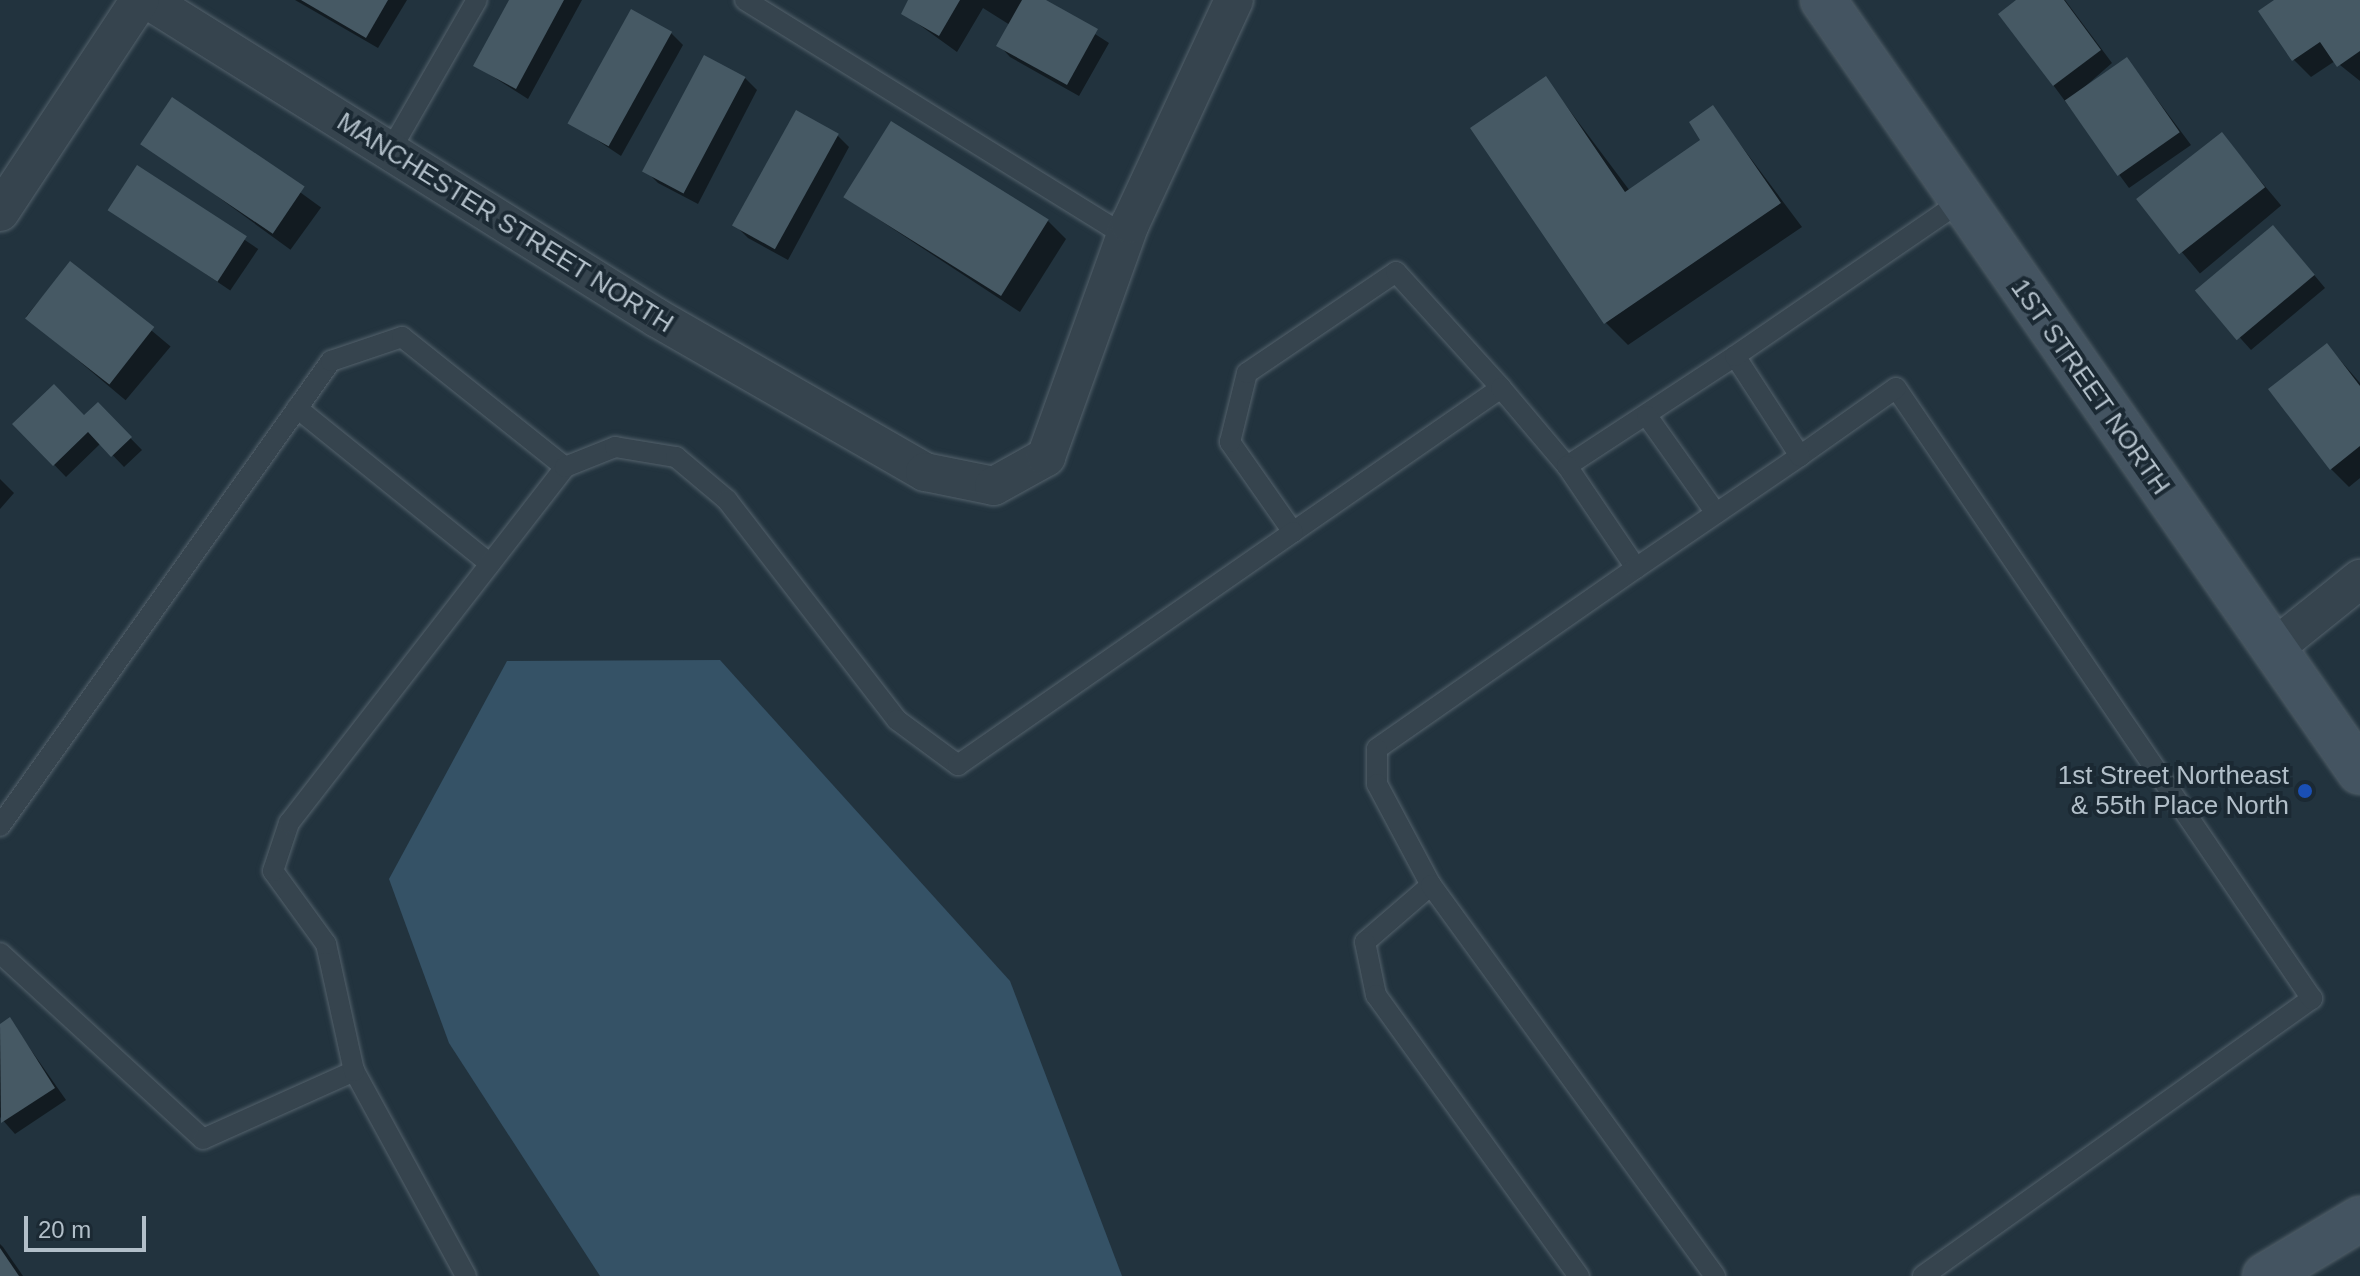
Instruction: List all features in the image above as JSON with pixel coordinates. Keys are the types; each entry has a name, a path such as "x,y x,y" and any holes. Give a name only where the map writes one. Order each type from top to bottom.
{"street":[{"path":"0,212 140,0"},
{"name":"MANCHESTER STREET NORTH","path":"148,0 657,318 866,438 957,484 994,486 1025,475 1046,457 1067,410 1125,236 1234,0"},
{"name":"1ST STREET NORTH","path":"1823,0 1960,202 2360,772"},
{"path":"2273,649 2360,579"},
{"path":"2265,1276 2360,1219"}],"lane":[{"path":"390,151 477,0"},
{"path":"745,0 1125,236"},
{"path":"1567,466 1647,416 1960,202"},
{"path":"1293,532 1230,442 1247,373 1396,272 1567,466 1636,568"},
{"path":"0,826 331,361 402,337 565,467"},
{"path":"1735,356 1800,456"},
{"path":"466,1276 354,1071 326,944 273,871 289,823 565,467 615,447 676,457 727,500 897,720 958,765 1501,388"},
{"path":"1715,1276 1431,885 1377,784 1377,749 1896,388 2312,999 1923,1276"},
{"path":"297,408 490,564"},
{"path":"1647,416 1716,513"},
{"path":"1431,885 1365,942 1376,995 1579,1276"},
{"path":"0,953 203,1139 354,1071"}],"water":[{"path":"720,660 1010,981 1122,1276 600,1276 449,1043 389,879 507,661"}],"building":[{"path":"301,0 388,0 366,38"},
{"path":"509,0 564,0 516,89 473,66"},
{"path":"908,0 960,0 939,36 901,14"},
{"path":"1022,0 1046,0 1098,29 1067,85 996,46"},
{"path":"2016,0 2064,0 2101,50 2053,86 1998,14"},
{"path":"2274,0 2360,0 2360,51 2337,67 2320,42 2292,61 2258,11"},
{"path":"631,9 672,32 609,146 567,124"},
{"path":"704,55 745,77 684,194 642,172"},
{"path":"2127,57 2180,132 2118,176 2065,101"},
{"path":"1546,76 1625,192 1700,140 1689,122 1713,105 1781,203 1604,324 1470,128"},
{"path":"172,97 305,186 273,234 140,144"},
{"path":"796,110 839,134 775,249 732,225"},
{"path":"891,121 1049,220 1001,296 843,197"},
{"path":"2222,132 2265,187 2179,254 2136,199"},
{"path":"137,165 247,236 217,282 108,210"},
{"path":"2273,225 2315,275 2237,340 2195,291"},
{"path":"70,261 154,327 109,384 25,319"},
{"path":"2327,343 2360,386 2360,446 2330,470 2268,389"},
{"path":"54,384 84,415 98,402 132,437 111,457 88,432 53,466 12,424"},
{"path":"10,1017 55,1088 1,1123 0,1024"},
{"path":"0,1248 19,1276 0,1276"}],"place":[{"name":"1st Street Northeast & 55th Place North","path":"2305,791"}]}
